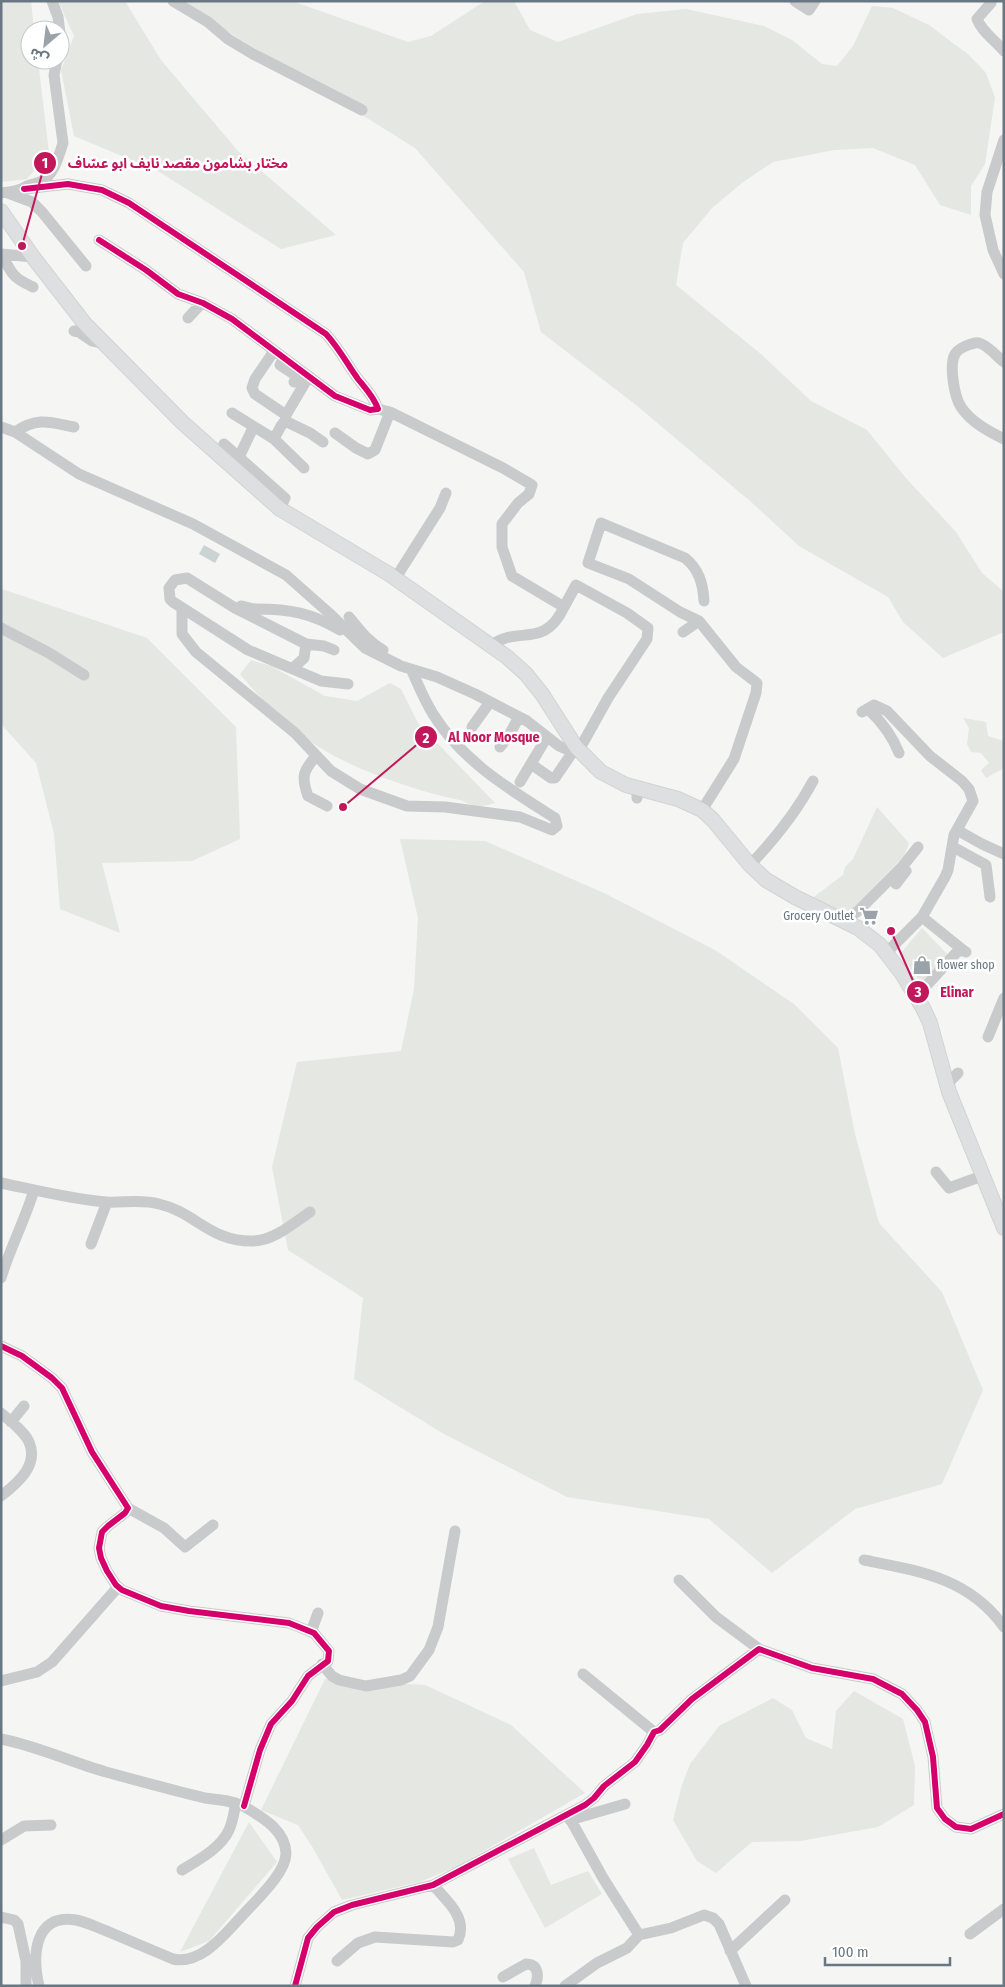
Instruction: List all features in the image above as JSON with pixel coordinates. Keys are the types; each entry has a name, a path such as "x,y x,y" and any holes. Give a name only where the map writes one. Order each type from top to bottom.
{"main road":[{"path":"1,211 33,257 85,324 202,441 280,508 395,579 492,645 526,674 542,694 575,747 601,772 637,793 678,799 702,810 713,820 750,865 774,885 870,935 887,952 930,1023 946,1084 1004,1228"}],"street":[{"path":"52,1 58,20"},
{"path":"173,1 208,22 228,39 253,54 362,110"},
{"path":"795,1 809,10 815,1"},
{"path":"992,3 977,18 980,27 992,36 1004,52"},
{"path":"24,189 28,185 44,180 48,176 60,154 63,143 54,75 55,70"},
{"path":"1004,140 987,192 985,214 994,250 1004,274"},
{"path":"4,193 68,184 102,190 129,203 318,327 334,343 375,400 378,409"},
{"path":"4,193 22,198 37,207 61,233 86,266"},
{"path":"99,240 146,270 178,294 203,303 232,319 346,402 370,410 378,409 390,412 503,468 532,485 529,494 518,503 502,524 502,547 512,576 564,607"},
{"path":"1,256 33,257"},
{"path":"1,256 18,279 33,287"},
{"path":"188,318 203,303"},
{"path":"74,331 79,332 92,341 105,344"},
{"path":"1004,362 980,343 972,344 960,349 955,354 952,372 956,398 960,406 978,424 1004,439"},
{"path":"279,354 280,365 295,376 294,382"},
{"path":"279,354 255,379 252,388 255,394 286,418 323,442"},
{"path":"274,439 309,376"},
{"path":"335,433 368,454 375,450 390,412"},
{"path":"232,413 274,439 304,468"},
{"path":"15,432 25,425 43,421 74,427"},
{"path":"1,427 15,432 79,474 193,524 286,575 329,613 364,648 401,666 449,682 490,702 519,717 566,749 575,747"},
{"path":"239,457 252,430"},
{"path":"224,444 285,498 280,508"},
{"path":"395,579 440,508 446,493"},
{"path":"702,810 734,758 756,693 757,684 736,667 698,621 680,612 629,579 588,562 601,523 685,558 692,564 703,585 704,601"},
{"path":"334,650 324,646 306,644 235,608 187,578 181,578 171,584 168,594 170,599 182,609 248,650 321,681 348,684"},
{"path":"492,645 500,639 544,631 552,626 576,584 627,613 648,628 647,639 555,778 552,778 531,764"},
{"path":"235,608 244,606 254,610 269,608 292,610 314,616 349,634"},
{"path":"182,609 182,634 196,652 295,733 331,771 360,789 407,806 445,807 520,817 552,830 557,826 555,818 505,786 466,755 433,715 414,670 407,663 374,645 358,630 349,617"},
{"path":"683,632 698,621"},
{"path":"1,628 49,653 84,675"},
{"path":"293,668 304,658 306,644"},
{"path":"472,728 490,702"},
{"path":"887,952 922,917 945,877 957,830 973,801 969,789 930,756 887,711 874,705 865,710 884,724 895,742 899,753"},
{"path":"500,747 508,738 519,717"},
{"path":"520,782 547,737"},
{"path":"316,756 306,767 303,782 308,796 327,806"},
{"path":"750,865 784,825 807,793 813,780"},
{"path":"957,830 1004,854"},
{"path":"953,847 986,865 990,897"},
{"path":"844,921 902,867 918,848"},
{"path":"896,884 906,871 902,867"},
{"path":"916,997 957,952 965,951 922,917"},
{"path":"988,1036 1004,998"},
{"path":"946,1084 958,1074"},
{"path":"936,1172 948,1188 982,1176"},
{"path":"1,1183 107,1202 158,1203 168,1206 224,1238 242,1241 260,1241 310,1212"},
{"path":"1,1278 8,1256 27,1214 34,1190"},
{"path":"91,1244 107,1202"},
{"path":"1,1346 22,1356 41,1369 62,1388 92,1452 128,1508 164,1528 185,1548 214,1524"},
{"path":"11,1422 24,1406"},
{"path":"1,1414 34,1438 30,1467 19,1481 1,1496"},
{"path":"128,1508 125,1514 105,1529 100,1542 101,1558 118,1587 138,1598 161,1606 289,1623 311,1632 319,1638 328,1651 328,1661 308,1676 292,1701 268,1729 240,1805 225,1837 206,1855 182,1870"},
{"path":"322,1664 332,1676 339,1680 366,1686 401,1680 410,1676 429,1650 438,1627 455,1531"},
{"path":"864,1560 925,1572 951,1582 994,1613 1004,1627"},
{"path":"680,1580 716,1617 759,1649 812,1668 873,1679 902,1694 925,1722 933,1757 937,1808 945,1819 956,1827 971,1829 1004,1814"},
{"path":"1,1681 37,1672 52,1662 118,1587"},
{"path":"311,1632 318,1613"},
{"path":"294,1986 308,1938 327,1917 343,1907 433,1885 568,1818 635,1762 654,1732 660,1730 692,1699 759,1649"},
{"path":"583,1674 654,1732"},
{"path":"1,1739 105,1772 240,1805 274,1826 284,1841 285,1858 277,1876 215,1944 198,1954 179,1960 77,1920 58,1920 50,1923 44,1929 38,1945 36,1966 39,1986"},
{"path":"568,1818 625,1804"},
{"path":"568,1818 619,1906 639,1935"},
{"path":"1,1840 24,1826 51,1825"},
{"path":"337,1961 358,1943 375,1937 453,1942 458,1940 462,1929 458,1916 433,1885"},
{"path":"730,1951 785,1900"},
{"path":"970,1934 1004,1909"},
{"path":"565,1986 597,1963 627,1948 639,1935 671,1928 704,1915 709,1916 719,1924 746,1986"},
{"path":"1,1918 14,1920 18,1924 25,1955 26,1986"},
{"path":"503,1977 526,1964 531,1964 538,1975 535,1986"}],"shaded area":[{"path":"1,1 31,1 33,20 20,20 20,70 39,70 49,153 27,179 1,182"},
{"path":"58,1 125,1 161,60 238,151 336,235 281,249 158,171 74,136 61,70 70,70 70,46 74,36 70,27 70,20 67,20"},
{"path":"179,1 292,1 408,42 431,36 485,1 514,1 530,30 558,42 637,14 686,9 764,26 792,40 822,64 837,66 853,46 872,6 893,8 929,25 969,55 986,73 995,98 985,164 971,186 971,215 940,205 915,165 873,148 834,150 773,162 742,183 712,208 683,243 676,285 761,354 811,401 867,430 905,477 956,532 982,573 1004,592 1004,632 943,658 903,622 888,597 799,546 750,501 636,405 541,332 524,272 415,148"},
{"path":"204,545 220,554 215,563 199,554"},
{"path":"2,589 147,638 236,727 240,839 192,861 102,863 120,933 60,909 54,834 36,763 1,724"},
{"path":"251,660 271,666 325,696 357,701 390,683 401,689 418,723 495,803 475,806 419,790 376,775 334,756 299,733 261,698 240,674"},
{"path":"963,718 986,722 988,736 1004,741 1004,768 986,778 981,770 989,763 981,753 971,752 967,744 969,728"},
{"path":"877,807 909,843 904,856 847,914 811,899 843,875 845,867 853,859"},
{"path":"400,839 485,841 604,893 715,950 794,1004 838,1048 855,1134 879,1223 942,1292 983,1390 942,1484 855,1509 772,1573 709,1519 567,1497 444,1434 354,1379 363,1298 288,1250 272,1167 297,1062 401,1051 414,989 418,918"},
{"path":"922,928 949,956 921,983 900,954"},
{"path":"325,1679 425,1685 511,1725 585,1793 456,1867 420,1882 342,1900 298,1825 261,1810"},
{"path":"854,1691 903,1719 915,1766 914,1805 878,1827 800,1841 752,1842 716,1873 697,1861 673,1820 682,1785 690,1764 719,1726 773,1698 792,1710 806,1738 832,1749 836,1711"},
{"path":"249,1822 277,1862 209,1941 180,1952"},
{"path":"534,1848 551,1885 588,1871 602,1894 545,1928 508,1859"}],"cycle path":[{"path":"24,189 68,184 102,190 129,203 326,334 372,397 378,409 370,410 335,396 232,319 203,303 178,294 146,270 99,240"},
{"path":"1,1346 22,1356 52,1378 62,1388 92,1452 128,1508 125,1513 102,1532 99,1548 101,1558 116,1585 122,1590 161,1606 289,1623 314,1633 329,1651 328,1661 308,1676 292,1701 271,1724 260,1750 244,1806"},
{"path":"295,1986 308,1938 334,1912 352,1905 433,1885 585,1805 604,1786 635,1762 654,1732 660,1730 692,1699 759,1649 812,1668 873,1679 902,1694 925,1722 933,1757 937,1808 945,1819 956,1827 971,1829 1004,1814"}],"place":[{"name":"مختار بشامون مقصد نايف ابو عسّاف","path":"22,246"},
{"name":"Al Noor Mosque","path":"343,807"},
{"name":"Grocery Outlet","path":"869,916"},
{"name":"Elinar","path":"891,931"},
{"name":"flower shop","path":"922,965"}]}
